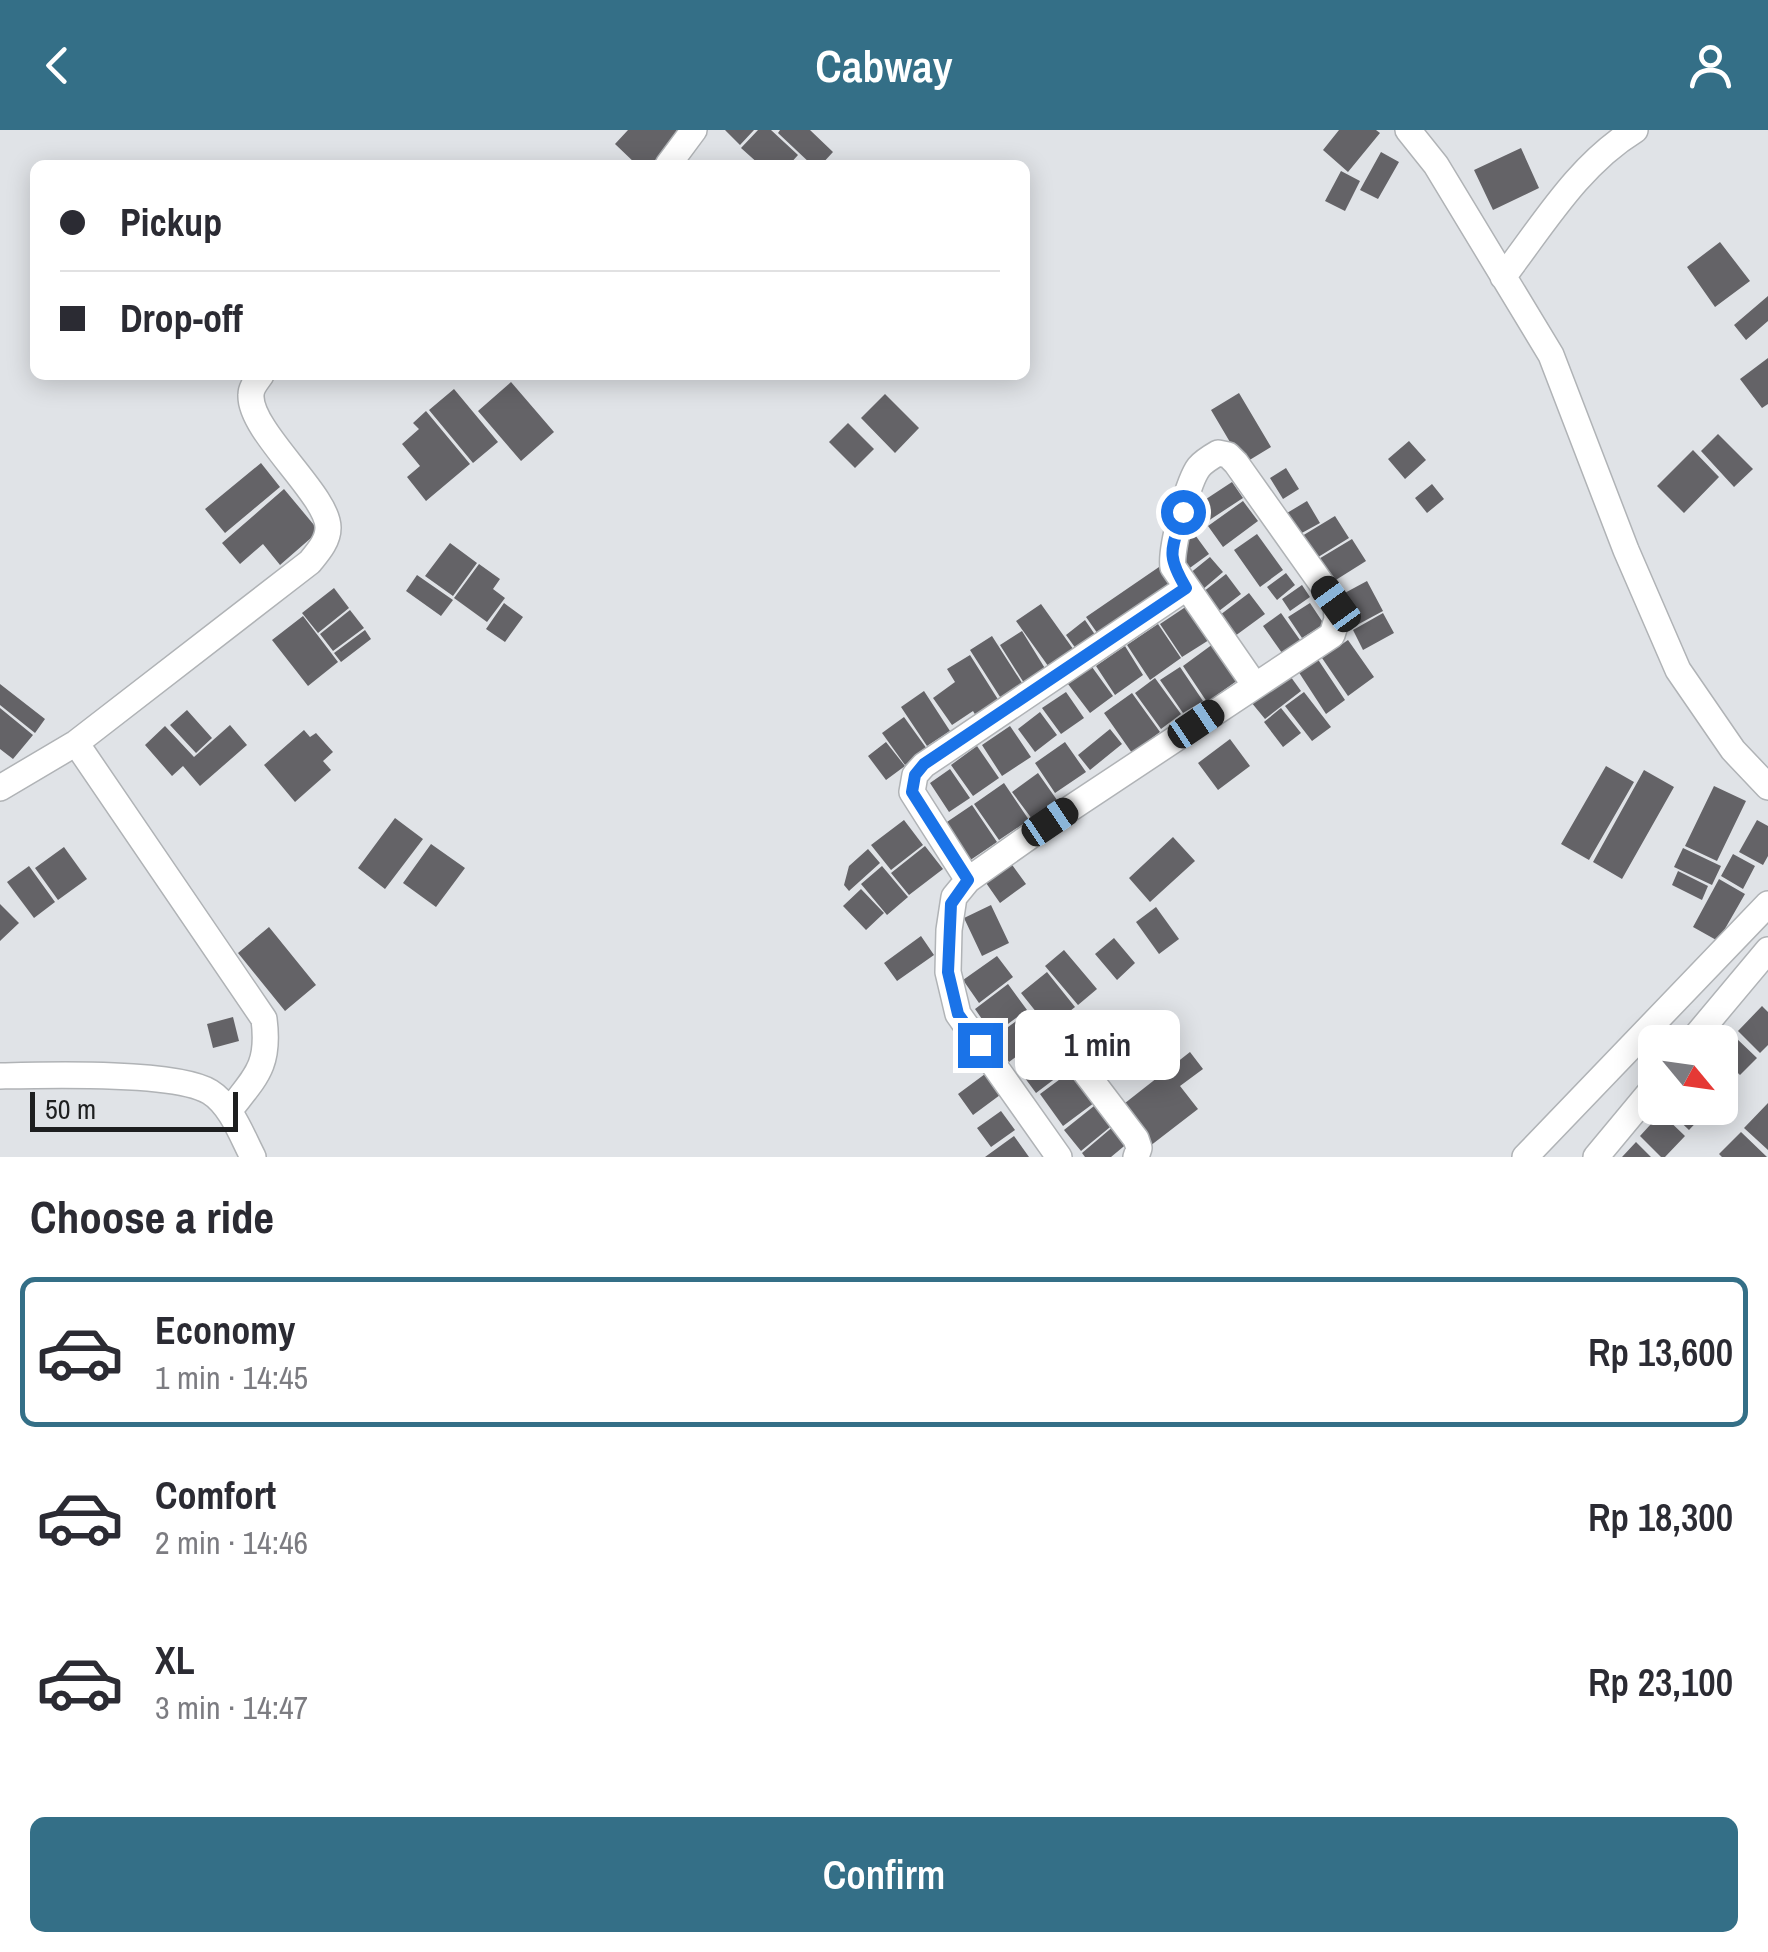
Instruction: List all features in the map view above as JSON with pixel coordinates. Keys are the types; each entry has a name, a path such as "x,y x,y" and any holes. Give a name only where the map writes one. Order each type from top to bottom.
{"street":[{"path":"672,160 694,130"},
{"path":"1408,130 1436,165 1551,355 1626,550 1678,670 1733,750 1768,787"},
{"path":"1504,277 1582,173 1635,130"},
{"path":"0,788 76,743 310,562 327,536 327,516 280,451 250,400 258,380"},
{"path":"1059,1157 958,1014 948,972 951,904 968,880 1050,822 1332,635 1336,604 1236,463 1228,455 1218,453 1200,466 1193,477 1173,567 1254,684"},
{"path":"968,880 912,792 915,775 924,764 1186,588"},
{"path":"76,743 264,1019 267,1044 260,1072 228,1111"},
{"path":"1525,1157 1768,904"},
{"path":"1705,1025 1768,950"},
{"path":"1080,1064 1136,1139 1136,1157"},
{"path":"0,1076 152,1079 194,1084 213,1093 228,1111 252,1157"},
{"path":"1596,1157 1638,1106"}],"building":[{"path":"628,130 685,130 656,160 632,160 615,144"},
{"path":"725,130 754,130 740,145"},
{"path":"758,130 771,130 798,155 794,160 754,160 741,148"},
{"path":"810,130 833,152 826,160 807,160 778,133"},
{"path":"1339,130 1380,133 1348,172 1323,150"},
{"path":"1521,148 1539,188 1493,210 1474,170"},
{"path":"1381,152 1399,162 1378,199 1360,190"},
{"path":"1341,171 1360,181 1345,211 1325,201"},
{"path":"1720,242 1750,281 1715,307 1687,267"},
{"path":"1768,296 1768,321 1746,340 1734,325"},
{"path":"1768,358 1768,404 1762,408 1740,379"},
{"path":"511,382 554,432 521,461 478,411"},
{"path":"454,389 498,442 473,463 429,410"},
{"path":"1239,393 1271,447 1243,464 1211,410"},
{"path":"885,394 919,428 895,453 861,418"},
{"path":"426,411 470,464 426,501 407,477 420,466 402,444 419,429 413,423"},
{"path":"848,423 874,449 855,468 829,442"},
{"path":"1718,434 1753,469 1734,487 1701,451"},
{"path":"1409,441 1426,460 1405,479 1388,459"},
{"path":"1693,450 1719,477 1684,513 1657,486"},
{"path":"261,463 280,487 225,533 205,509"},
{"path":"1286,468 1299,489 1283,499 1270,478"},
{"path":"1232,482 1243,498 1208,521 1197,505"},
{"path":"1432,484 1444,499 1427,513 1415,498"},
{"path":"284,489 319,531 280,565 263,544 240,564 222,543"},
{"path":"1243,501 1258,521 1223,547 1208,526"},
{"path":"1307,501 1320,523 1300,534 1287,513"},
{"path":"1335,516 1349,538 1315,559 1302,536"},
{"path":"1190,528 1209,554 1187,570 1177,557"},
{"path":"1257,534 1283,570 1260,587 1234,550"},
{"path":"1352,539 1366,561 1331,583 1317,560"},
{"path":"450,543 477,563 453,596 425,576"},
{"path":"1210,557 1223,572 1202,590 1189,574"},
{"path":"479,564 500,579 493,589 505,598 487,622 454,598"},
{"path":"1159,567 1173,586 1100,637 1086,617"},
{"path":"1286,573 1295,585 1277,600 1267,587"},
{"path":"1226,574 1241,594 1219,611 1203,592"},
{"path":"417,575 453,600 441,616 406,591"},
{"path":"1367,581 1383,611 1357,625 1341,595"},
{"path":"1302,585 1310,597 1290,611 1282,599"},
{"path":"334,588 349,608 318,633 302,613"},
{"path":"1249,593 1265,614 1235,636 1220,615"},
{"path":"504,603 523,617 505,642 486,629"},
{"path":"1310,603 1324,624 1302,638 1288,617"},
{"path":"1041,604 1076,653 1051,670 1016,621"},
{"path":"1187,606 1209,640 1182,657 1160,624"},
{"path":"350,610 364,628 333,651 320,634"},
{"path":"1281,613 1300,640 1282,653 1263,626"},
{"path":"1383,613 1394,633 1363,650 1353,630"},
{"path":"303,616 338,662 308,686 272,640"},
{"path":"1085,620 1098,639 1079,653 1066,635"},
{"path":"1158,624 1181,658 1150,680 1127,645"},
{"path":"365,630 371,639 341,662 334,653"},
{"path":"1022,631 1046,670 1024,683 1000,645"},
{"path":"992,636 1024,686 1002,700 970,650"},
{"path":"1348,640 1374,677 1348,696 1322,658"},
{"path":"1213,644 1238,680 1207,702 1183,666"},
{"path":"1125,646 1143,675 1115,695 1096,666"},
{"path":"970,655 999,701 952,725 933,698 955,682 947,669"},
{"path":"1317,658 1345,700 1326,714 1298,671"},
{"path":"1092,667 1113,696 1090,713 1068,684"},
{"path":"1180,667 1203,701 1183,713 1160,680"},
{"path":"1288,673 1301,691 1265,719 1251,702"},
{"path":"1155,678 1181,714 1161,729 1135,693"},
{"path":"0,684 45,719 35,733 0,705"},
{"path":"924,691 950,731 927,746 901,707"},
{"path":"1066,692 1084,718 1061,734 1042,708"},
{"path":"1304,692 1331,727 1312,741 1285,706"},
{"path":"1132,693 1160,732 1132,753 1104,713"},
{"path":"0,708 33,735 13,759 0,749"},
{"path":"1281,708 1301,733 1283,747 1264,722"},
{"path":"187,710 212,738 196,753 170,725"},
{"path":"1040,712 1057,735 1035,752 1018,729"},
{"path":"904,717 927,749 905,765 882,733"},
{"path":"230,725 247,745 200,786 183,766 172,776 145,745 165,726 194,757"},
{"path":"1010,726 1031,757 1002,776 982,745"},
{"path":"1110,729 1122,744 1090,770 1078,755"},
{"path":"304,730 310,737 316,733 333,752 323,761 331,770 295,802 264,765"},
{"path":"1230,739 1250,766 1218,790 1198,763"},
{"path":"886,742 905,766 886,780 868,756"},
{"path":"1065,742 1086,772 1055,793 1035,763"},
{"path":"977,746 999,778 973,796 951,765"},
{"path":"1606,766 1634,782 1589,860 1561,844"},
{"path":"950,769 970,798 949,812 930,783"},
{"path":"1644,770 1674,787 1622,879 1593,862"},
{"path":"1038,773 1057,800 1032,819 1012,792"},
{"path":"1004,783 1029,820 999,840 974,804"},
{"path":"1714,786 1746,801 1717,861 1685,846"},
{"path":"972,805 997,842 966,863 941,826"},
{"path":"395,818 423,839 385,889 358,868"},
{"path":"904,820 923,845 891,870 871,845"},
{"path":"1757,820 1768,826 1768,856 1763,865 1739,852"},
{"path":"1173,837 1195,861 1150,902 1129,878"},
{"path":"431,844 465,868 436,907 403,883"},
{"path":"925,846 943,869 909,895 891,873"},
{"path":"64,847 87,879 58,900 35,868"},
{"path":"1683,848 1721,866 1712,885 1674,867"},
{"path":"868,849 880,863 849,891 844,885 849,866"},
{"path":"1733,854 1755,866 1743,889 1721,876"},
{"path":"1010,862 1026,884 1000,903 984,880"},
{"path":"29,866 55,902 34,918 7,882"},
{"path":"882,866 908,897 887,915 861,884"},
{"path":"1678,871 1708,886 1702,900 1672,885"},
{"path":"1719,879 1745,894 1718,941 1693,927"},
{"path":"861,889 884,913 866,930 843,906"},
{"path":"0,904 19,923 0,941"},
{"path":"991,905 1009,943 982,956 964,918"},
{"path":"1156,907 1179,939 1159,954 1136,922"},
{"path":"269,927 316,985 285,1011 238,953"},
{"path":"921,936 934,955 897,981 884,963"},
{"path":"1114,938 1135,963 1117,980 1095,954"},
{"path":"1064,950 1097,989 1078,1005 1045,966"},
{"path":"997,956 1013,977 979,1003 963,980"},
{"path":"1047,972 1075,1007 1049,1028 1021,993"},
{"path":"1008,984 1027,1010 993,1035 975,1009"},
{"path":"1762,1006 1768,1012 1768,1045 1760,1053 1738,1031"},
{"path":"1026,1014 1042,1037 1009,1062 993,1038"},
{"path":"233,1017 239,1041 213,1048 207,1024"},
{"path":"1738,1040 1757,1058 1738,1073"},
{"path":"1056,1043 1073,1065 1036,1093 1019,1070"},
{"path":"1190,1052 1203,1069 1180,1086 1198,1109 1150,1146 1120,1107"},
{"path":"1075,1068 1098,1100 1063,1126 1040,1094"},
{"path":"985,1074 1000,1095 973,1115 958,1094"},
{"path":"1099,1102 1115,1123 1081,1151 1064,1130"},
{"path":"1768,1103 1768,1150 1744,1128"},
{"path":"1001,1111 1015,1130 991,1147 977,1128"},
{"path":"1115,1125 1129,1142 1111,1157 1085,1157 1082,1153"},
{"path":"1650,1125 1674,1125 1685,1136 1661,1157 1640,1136"},
{"path":"1741,1132 1767,1157 1722,1157 1719,1154"},
{"path":"1014,1136 1029,1157 985,1157"},
{"path":"1636,1142 1651,1157 1622,1157"}],"route":[{"path":"980,1045 958,1014 948,972 951,904 968,880 912,792 915,775 924,764 1186,588 1172,558 1183,512"}]}
